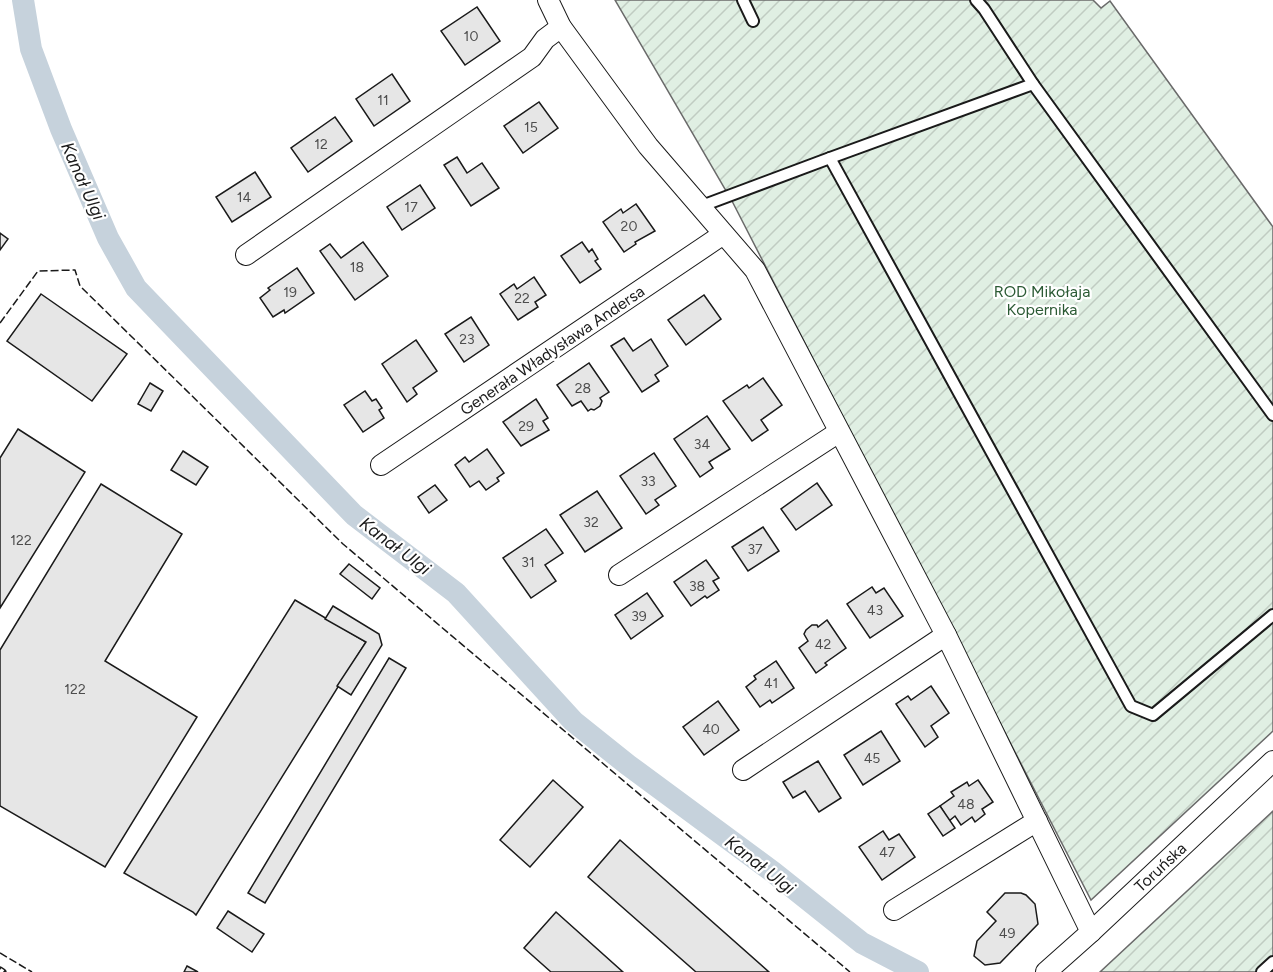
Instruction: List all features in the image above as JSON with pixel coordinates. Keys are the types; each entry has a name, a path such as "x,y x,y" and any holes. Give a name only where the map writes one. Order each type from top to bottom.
{"street":[{"path":"548,0 561,27 648,146 755,270 946,635 1091,932"},
{"path":"246,255 532,57 545,39 561,27"},
{"name":"Generała Władysława Andersa","path":"381,465 722,234"},
{"path":"619,575 839,432"},
{"path":"742,770 946,635"},
{"name":"Toruńska","path":"1046,972 1273,761"},
{"path":"894,910 1037,821"}],"lane":[{"path":"743,0 753,21"},
{"path":"976,0 1033,84 1273,415"},
{"path":"699,207 1033,84"},
{"path":"830,158 1131,706 1153,715 1273,615"},
{"path":"1262,972 1273,962"}],"green space":[{"name":"ROD Mikołaja Kopernika","path":"615,0 1093,0 1101,8 1110,1 1273,227 1273,731 1091,900 732,201"},
{"path":"1273,811 1273,972 1100,972"}],"building":[{"path":"477,7 500,41 465,65 441,31"},
{"path":"392,74 410,101 374,126 356,99"},
{"path":"539,102 558,128 523,153 504,126"},
{"path":"335,117 352,141 308,172 291,148"},
{"path":"457,157 467,173 482,163 499,188 471,206 444,165"},
{"path":"255,172 271,197 232,222 216,197"},
{"path":"420,185 435,208 402,230 387,207"},
{"path":"636,204 655,231 635,242 636,244 624,252 603,222 621,209 623,213"},
{"path":"0,233 8,239 0,250"},
{"path":"363,242 388,276 355,300 320,251 330,244 341,258"},
{"path":"582,242 589,252 592,249 598,259 595,261 601,269 580,283 561,256"},
{"path":"297,268 314,293 285,313 284,310 273,317 260,298 270,290 268,288"},
{"path":"534,277 546,295 535,302 538,307 518,320 500,294 514,284 517,289"},
{"path":"41,294 127,354 92,401 7,341"},
{"path":"704,295 721,319 686,345 668,320"},
{"path":"471,317 489,345 464,362 445,334"},
{"path":"624,338 633,351 651,339 668,366 655,375 659,381 642,392 611,346"},
{"path":"416,340 437,371 413,388 417,394 407,402 382,364"},
{"path":"589,363 609,392 600,398 602,401 600,406 588,411 581,401 572,406 557,385"},
{"path":"763,378 782,405 761,420 768,430 752,441 723,401 747,385 749,388"},
{"path":"150,383 163,391 151,411 138,404"},
{"path":"365,391 372,401 376,399 382,408 379,410 384,418 363,432 344,405"},
{"path":"536,399 548,418 543,421 549,430 521,446 503,422"},
{"path":"707,416 730,449 709,462 713,468 700,477 674,439"},
{"path":"18,429 85,472 0,608 0,458"},
{"path":"487,449 504,473 497,478 499,481 486,490 479,481 470,487 455,465 465,457 469,462"},
{"path":"183,451 208,467 196,485 171,470"},
{"path":"654,453 676,486 655,500 659,505 646,514 620,476"},
{"path":"817,483 832,505 796,530 781,509"},
{"path":"101,484 182,534 105,661 197,717 105,867 0,806 0,650"},
{"path":"435,485 447,500 429,513 418,497"},
{"path":"597,491 622,528 585,552 560,515"},
{"path":"763,527 779,551 748,571 732,547"},
{"path":"546,529 563,553 545,565 556,581 531,598 503,558"},
{"path":"706,560 719,578 713,581 719,590 691,606 674,582"},
{"path":"349,564 380,588 372,599 340,574"},
{"path":"872,587 876,593 884,588 903,616 870,638 847,604"},
{"path":"647,593 663,616 631,639 615,615"},
{"path":"295,600 366,642 196,915 124,873"},
{"path":"333,606 379,634 382,645 351,695 337,686 366,642 325,619"},
{"path":"827,620 846,648 825,663 827,665 816,673 799,648 808,641 804,634 806,630 812,625 818,627"},
{"path":"389,658 406,668 265,903 248,893"},
{"path":"776,661 794,688 772,703 770,700 760,707 746,687 756,679 754,676"},
{"path":"931,686 949,713 931,726 938,737 925,747 896,704 908,696 911,700"},
{"path":"718,701 739,730 704,755 683,727"},
{"path":"881,731 900,761 863,785 844,755"},
{"path":"818,761 841,798 819,812 805,791 793,798 783,782"},
{"path":"553,780 583,807 530,867 500,840"},
{"path":"978,780 993,802 982,809 985,814 975,822 972,817 961,825 955,816 949,821 940,806 954,796 951,792 967,782 969,786"},
{"path":"940,806 955,828 943,836 928,814"},
{"path":"883,831 889,840 899,834 915,857 882,880 859,847"},
{"path":"620,840 769,972 696,972 588,877"},
{"path":"1005,893 1026,895 1035,904 1038,924 1000,963 985,965 974,956 977,941 996,921 987,912"},
{"path":"228,911 264,934 252,952 217,928"},
{"path":"556,912 623,972 551,972 524,948"},
{"path":"187,966 198,972 184,972"}],"waterway":[{"name":"Kanał Ulgi","path":"23,0 31,49 61,129 108,238 136,288 354,515 456,593 573,721 628,765 773,872 862,943 918,972"}],"fence":[{"path":"0,323 38,271 75,270 80,286 343,544 850,972"},
{"path":"0,953 32,972"}]}
